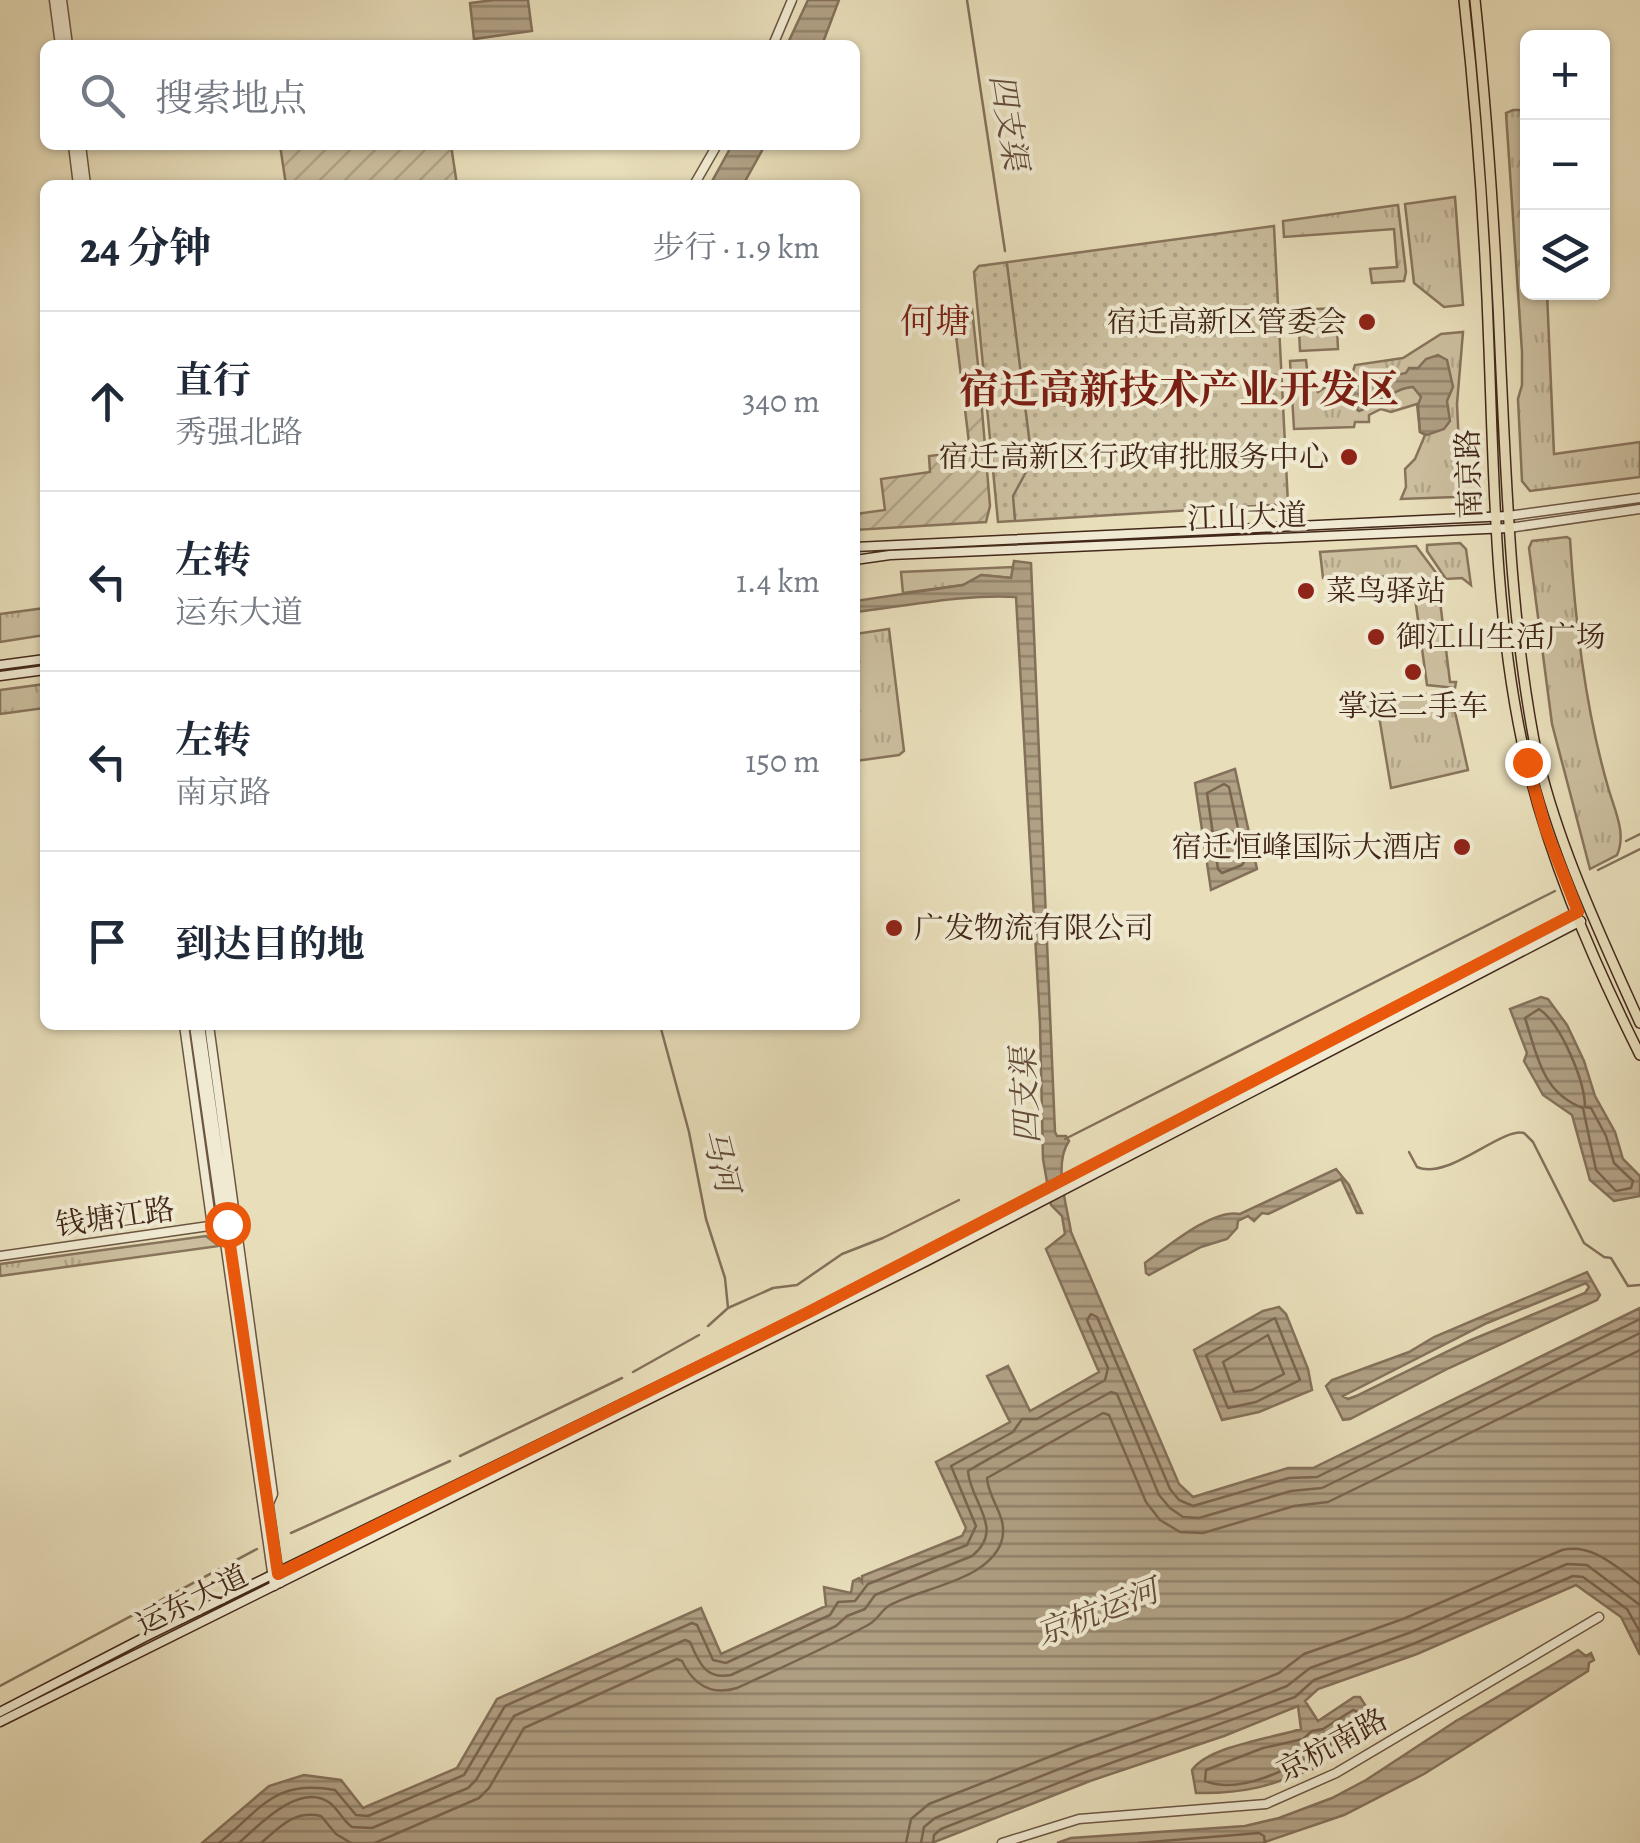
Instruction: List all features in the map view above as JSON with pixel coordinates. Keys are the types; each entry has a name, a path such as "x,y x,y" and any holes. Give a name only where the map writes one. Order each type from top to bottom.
{"main road":[{"path":"54,0 59,40"},
{"path":"62,0 67,40"},
{"path":"775,40 792,0"},
{"name":"南京路","path":"1464,0 1481,191 1495,516 1506,646 1522,740 1546,830 1640,1055"},
{"name":"南京路","path":"1476,0 1491,185 1508,516 1519,644 1534,739 1558,825 1640,1023"},
{"path":"73,150 77,180"},
{"path":"81,150 85,180"},
{"path":"697,180 714,150"},
{"name":"江山大道","path":"860,547 1508,516 1640,498"},
{"name":"江山大道","path":"860,559 1496,529 1640,510"},
{"path":"0,665 40,660"},
{"path":"0,676 40,671"},
{"name":"运东大道","path":"0,1722 276,1580 833,1308 1579,916"},
{"path":"185,1030 224,1224 276,1580"},
{"path":"198,1030 276,1580"},
{"path":"210,1030 224,1224"},
{"name":"钱塘江路","path":"0,1256 224,1224"},
{"name":"运东大道","path":"0,1712 96,1661 276,1580"},
{"name":"京杭南路","path":"1002,1843 1079,1819 1229,1809 1266,1804 1291,1795 1599,1617"}],"green space":[{"path":"1520,110 1520,300 1547,300 1554,454 1640,442 1640,477 1530,491 1522,481 1518,399 1522,352 1506,113"},
{"path":"281,150 452,150 456,180 285,180"},
{"path":"1455,197 1463,305 1444,307 1414,283 1405,204"},
{"path":"1398,205 1404,281 1372,283 1370,269 1397,267 1394,229 1284,237 1283,221"},
{"path":"1274,226 1288,504 998,522 974,272 979,266"},
{"path":"1336,308 1338,349 1300,351 1298,310"},
{"path":"972,309 979,374 961,376 953,311"},
{"path":"1463,332 1457,404 1461,488 1455,497 1401,499 1406,487 1405,469 1415,459 1425,435 1420,432 1417,404 1391,412 1381,409 1369,415 1369,422 1355,422 1354,427 1294,429 1290,361 1306,360 1308,377 1318,392 1327,386 1340,390 1350,381 1355,365 1403,358 1441,334"},
{"path":"979,374 990,506 986,522 860,530 860,513 885,510 881,479 930,472 929,456 970,451 961,376"},
{"path":"1567,537 1587,695 1620,830 1617,855 1590,869 1552,724 1529,548 1532,541"},
{"path":"1460,543 1466,549 1471,585 1462,578 1446,579 1427,551 1427,545"},
{"path":"1416,546 1443,582 1445,592 1439,593 1450,682 1456,682 1455,688 1427,685 1412,576 1323,578 1320,552"},
{"path":"1013,567 1012,578 982,575 963,585 903,593 901,572"},
{"path":"40,609 40,636 0,642 0,614"},
{"path":"889,629 904,751 899,755 860,760 860,633"},
{"path":"40,685 40,709 0,714 0,690"},
{"path":"1428,694 1457,695 1459,701 1453,703 1468,770 1391,788 1378,710 1363,711 1362,702"},
{"path":"206,1236 219,1246 0,1276 0,1264"}],"water":[{"path":"528,0 532,31 474,39 470,3"},
{"path":"808,0 839,0 824,40 789,40"},
{"path":"729,150 762,150 746,180 713,180"},
{"path":"1438,355 1447,360 1453,387 1447,401 1450,421 1444,429 1427,435 1420,432 1421,397 1413,387 1359,411 1344,399 1360,376 1381,378 1406,373"},
{"name":"京杭运河","path":"1014,561 1031,563 1055,1132 1069,1141 1062,1161 1064,1198 1071,1232 1179,1484 1193,1497 1288,1468 1313,1468 1640,1308 1640,1655 1621,1617 1576,1585 1417,1654 1318,1689 1305,1701 1318,1721 1360,1697 1379,1727 1317,1761 1315,1768 1257,1788 1196,1793 1192,1770 1200,1762 1227,1749 1301,1729 1298,1706 932,1843 202,1843 269,1786 304,1775 341,1780 363,1808 457,1768 497,1699 701,1608 721,1654 826,1606 824,1587 851,1593 853,1581 859,1578 862,1582 862,1576 962,1536 966,1528 936,1462 1010,1422 987,1376 1008,1366 1030,1411 1099,1372 1046,1249 1065,1234 1062,1216 1051,1205 1043,1159 1040,1024 1016,597 956,599 860,611 860,600 963,585 981,575 1011,578"},
{"path":"1235,769 1257,869 1211,890 1195,783"},
{"path":"1541,997 1548,999 1567,1025 1595,1096 1615,1132 1623,1159 1640,1176 1640,1196 1614,1201 1590,1180 1572,1115 1543,1095 1524,1061 1527,1053 1510,1009"},
{"path":"1336,1169 1349,1185 1362,1213 1357,1213 1341,1179 1268,1214 1262,1213 1254,1221 1248,1216 1238,1221 1227,1239 1201,1247 1149,1275 1146,1273 1145,1263 1204,1223 1240,1214"},
{"path":"1587,1272 1600,1295 1597,1300 1343,1420 1326,1386 1332,1380 1409,1352 1434,1337","holes":["1586,1283 1589,1287 1585,1293 1471,1340 1356,1396 1343,1396 1487,1323"]},
{"path":"1279,1307 1286,1314 1308,1369 1312,1390 1259,1412 1222,1420 1194,1350 1263,1311"},
{"path":"1578,1650 1586,1656 1591,1653 1594,1660 1588,1671 1424,1774 1344,1815 1262,1843 1057,1843 1071,1838 1245,1826 1279,1818 1366,1780 1456,1721"}],"waterway":[{"name":"四支渠","path":"967,0 1005,251"},
{"name":"四支渠","path":"1007,264 1031,453"},
{"name":"四支渠","path":"1015,520 1013,496 1032,461"},
{"path":"1626,841 1640,834"},
{"path":"1598,870 1640,849"},
{"path":"1065,1139 1555,891"},
{"name":"马河","path":"661,1030 689,1132 706,1219 725,1278 728,1308"},
{"path":"1409,1152 1417,1167 1444,1167 1502,1138 1524,1133 1533,1142 1584,1243 1611,1258 1628,1286 1640,1285"},
{"path":"708,1326 728,1308 773,1288 797,1285 842,1254 959,1200"},
{"path":"633,1372 699,1335"},
{"path":"460,1456 622,1378"},
{"path":"291,1533 450,1461"},
{"path":"0,1686 257,1549"}],"place":[{"name":"宿迁高新区管委会","path":"1367,322"},
{"name":"宿迁高新区行政审批服务中心","path":"1349,457"},
{"name":"菜鸟驿站","path":"1306,591"},
{"name":"御江山生活广场","path":"1376,637"},
{"name":"掌运二手车","path":"1413,672"},
{"name":"宿迁恒峰国际大酒店","path":"1462,847"},
{"name":"广发物流有限公司","path":"894,928"}],"district":[{"name":"何塘","path":"935,321"},
{"name":"宿迁高新技术产业开发区","path":"1179,389"}],"route":[{"path":"227,1224 278,1574 809,1312 1578,912 1546,830 1527,762"}]}
